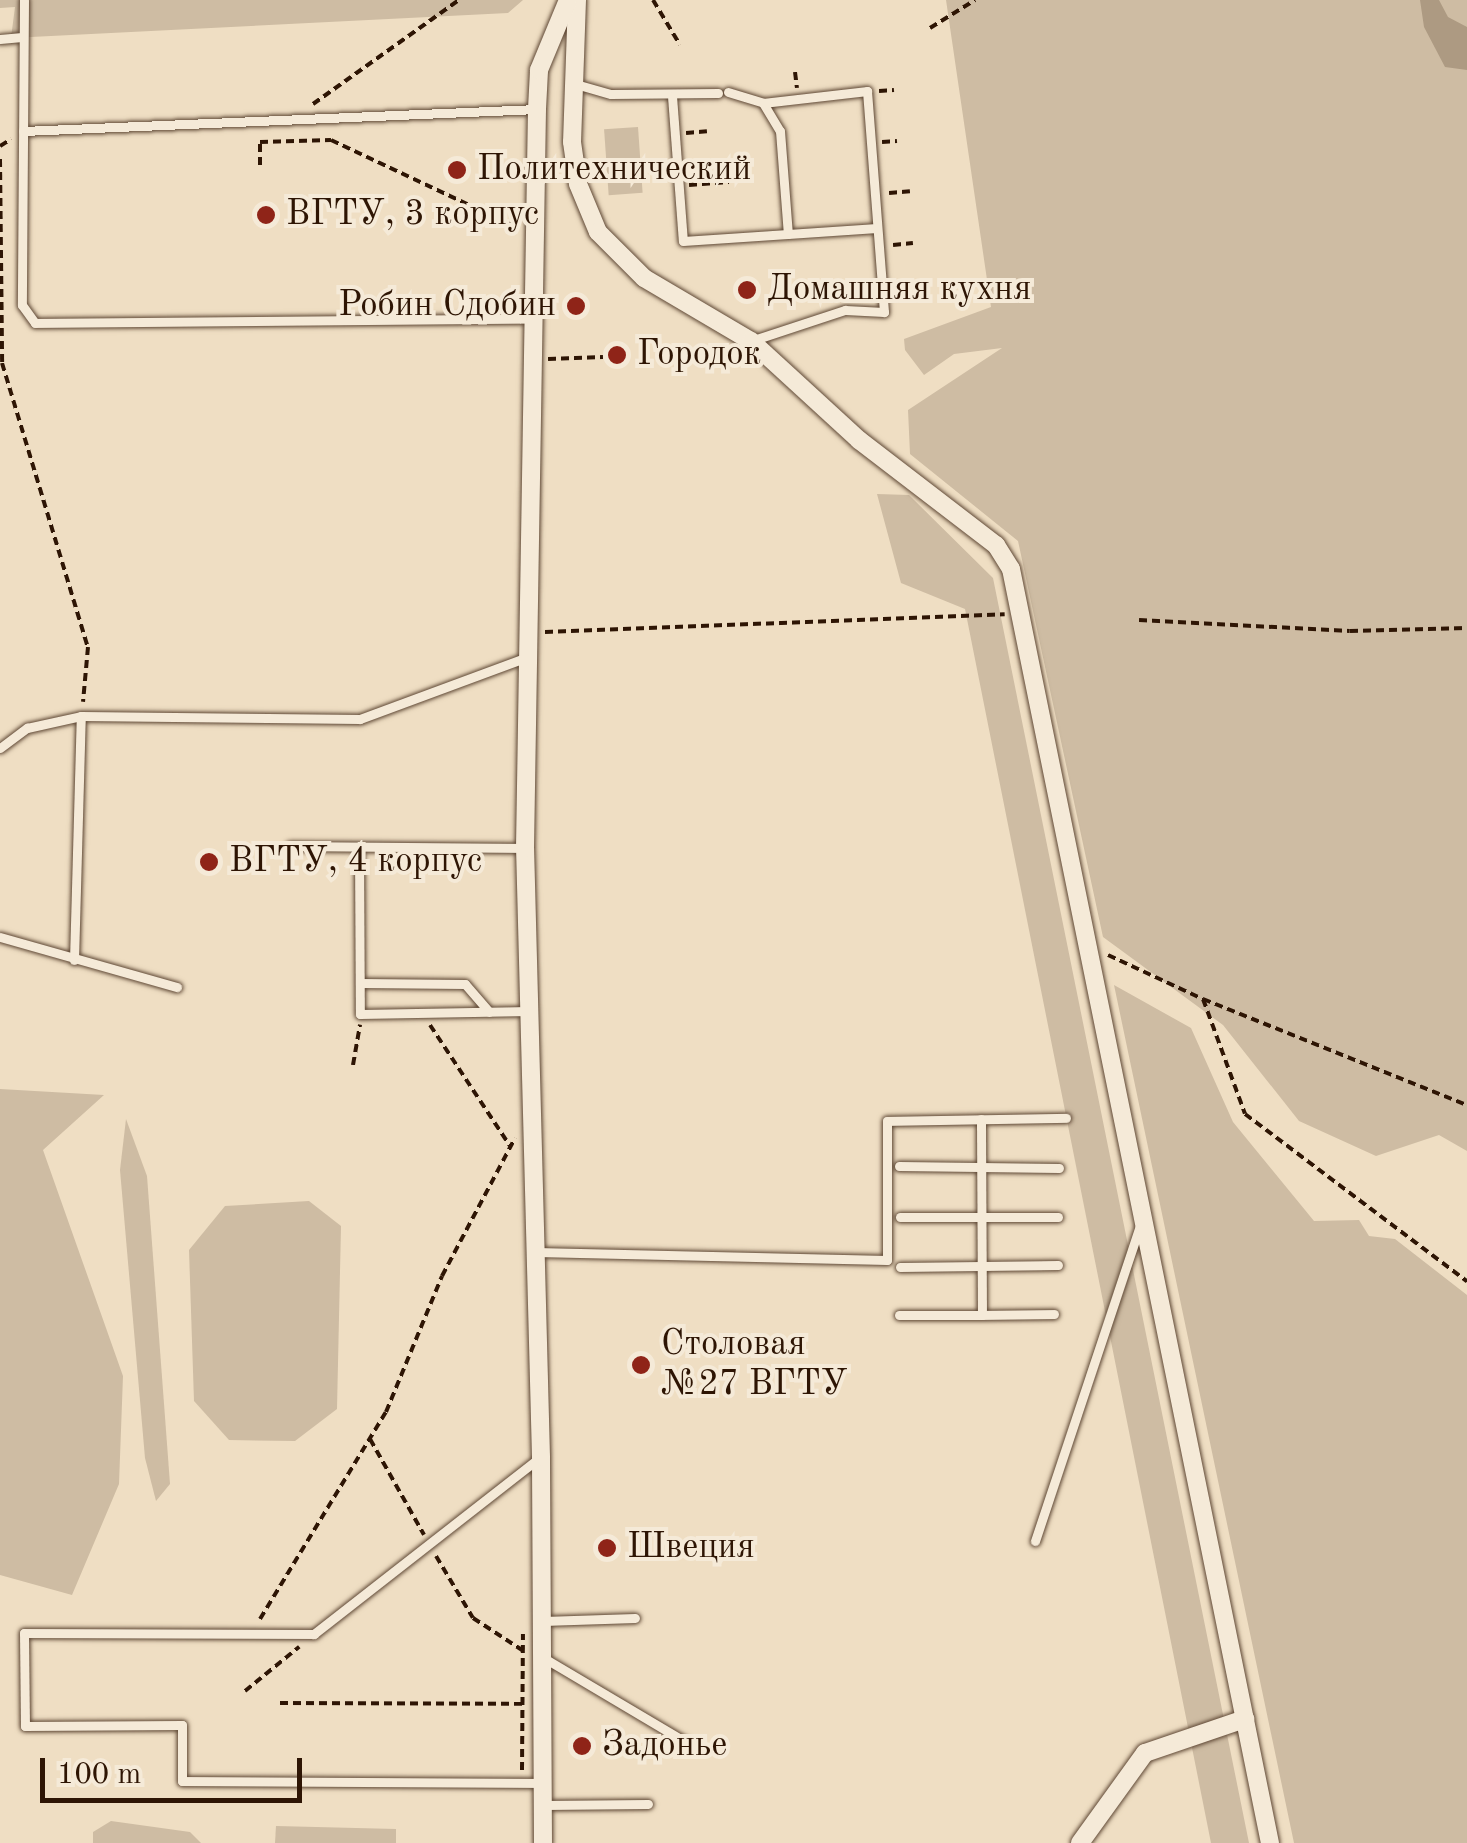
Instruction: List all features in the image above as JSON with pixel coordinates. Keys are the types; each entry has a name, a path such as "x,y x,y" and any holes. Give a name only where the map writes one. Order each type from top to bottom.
{"street":[{"path":"543,1843 542,1457 526,848 536,109 539,70 568,0"},
{"path":"577,0 578,85 572,142 578,184 598,232 644,278 751,341 859,440 996,544 1011,569 1270,1843"},
{"path":"1080,1843 1146,1754 1244,1719"}],"lane":[{"path":"24,0 22,304 35,323 536,319"},
{"path":"0,40 22,38"},
{"path":"578,85 612,94 672,96 723,92 762,103 866,92 884,312 845,310 751,341"},
{"path":"672,96 684,241 877,228"},
{"path":"762,103 780,131 788,234"},
{"path":"24,132 536,109"},
{"path":"0,748 27,728 81,716 360,720 530,656"},
{"path":"74,960 81,716"},
{"path":"290,846 526,848"},
{"path":"359,847 360,1014 530,1011"},
{"path":"0,937 177,987"},
{"path":"360,983 464,984 489,1012"},
{"path":"536,1252 887,1260 888,1121 1066,1118"},
{"path":"981,1119 982,1316"},
{"path":"899,1166 1059,1168"},
{"path":"900,1216 1058,1217"},
{"path":"1035,1541 1143,1216"},
{"path":"900,1268 1058,1265"},
{"path":"899,1315 1054,1314"},
{"path":"542,1457 314,1634 24,1633 24,1726 182,1725 182,1780 544,1783"},
{"path":"542,1620 635,1618"},
{"path":"543,1657 684,1741"},
{"path":"544,1806 648,1804"}],"path":[{"path":"260,142 460,0"},
{"path":"654,0 680,45"},
{"path":"930,28 963,14 975,0"},
{"path":"675,134 706,131"},
{"path":"260,142 331,140 535,234"},
{"path":"260,142 260,165"},
{"path":"0,158 2,363 88,646 81,716"},
{"path":"678,186 729,182"},
{"path":"874,195 910,191"},
{"path":"879,246 913,243"},
{"path":"530,632 979,619 1020,610"},
{"path":"1139,620 1350,631 1467,628"},
{"path":"1089,947 1203,999 1467,1105"},
{"path":"1203,999 1245,1114 1467,1281"},
{"path":"421,1013 510,1146"},
{"path":"353,1065 360,1014"},
{"path":"252,1634 370,1439 442,1276 515,1138"},
{"path":"370,1439 473,1618 543,1657"},
{"path":"245,1691 314,1634"},
{"path":"280,1702 543,1704"}],"shaded area":[{"path":"0,0 523,0 508,13 11,38 15,7 0,8"},
{"path":"946,0 1467,0 1467,1151 1439,1135 1376,1156 1299,1121 1223,1025 1103,937 1018,541 910,454 908,410 1002,348 954,354 924,375 905,350 904,339 991,307"},
{"path":"1420,0 1439,0 1448,17 1467,27 1467,70 1445,67 1424,27"},
{"path":"638,127 643,193 609,195 604,129"},
{"path":"877,494 909,495 993,578 1249,1843 1211,1843 965,609 901,583"},
{"path":"1114,985 1191,1028 1233,1122 1314,1221 1359,1220 1369,1236 1395,1239 1467,1295 1467,1843 1294,1843"},
{"path":"0,1089 104,1095 43,1150 123,1376 119,1484 72,1595 0,1575"},
{"path":"126,1119 147,1176 170,1484 156,1501 145,1458 120,1170"},
{"path":"309,1201 341,1226 337,1409 295,1441 229,1440 194,1401 189,1250 225,1206"},
{"path":"111,1821 190,1832 201,1843 93,1843 93,1832"},
{"path":"276,1826 396,1829 396,1843 275,1843"}],"place":[{"name":"Политехнический","path":"457,170"},
{"name":"ВГТУ, 3 корпус","path":"266,215"},
{"name":"Домашняя кухня","path":"747,290"},
{"name":"Робин Сдобин","path":"576,306"},
{"name":"Городок","path":"617,355"},
{"name":"ВГТУ, 4 корпус","path":"209,862"},
{"name":"Столовая №27 ВГТУ","path":"641,1365"},
{"name":"Швеция","path":"607,1548"},
{"name":"Задонье","path":"582,1746"}]}
